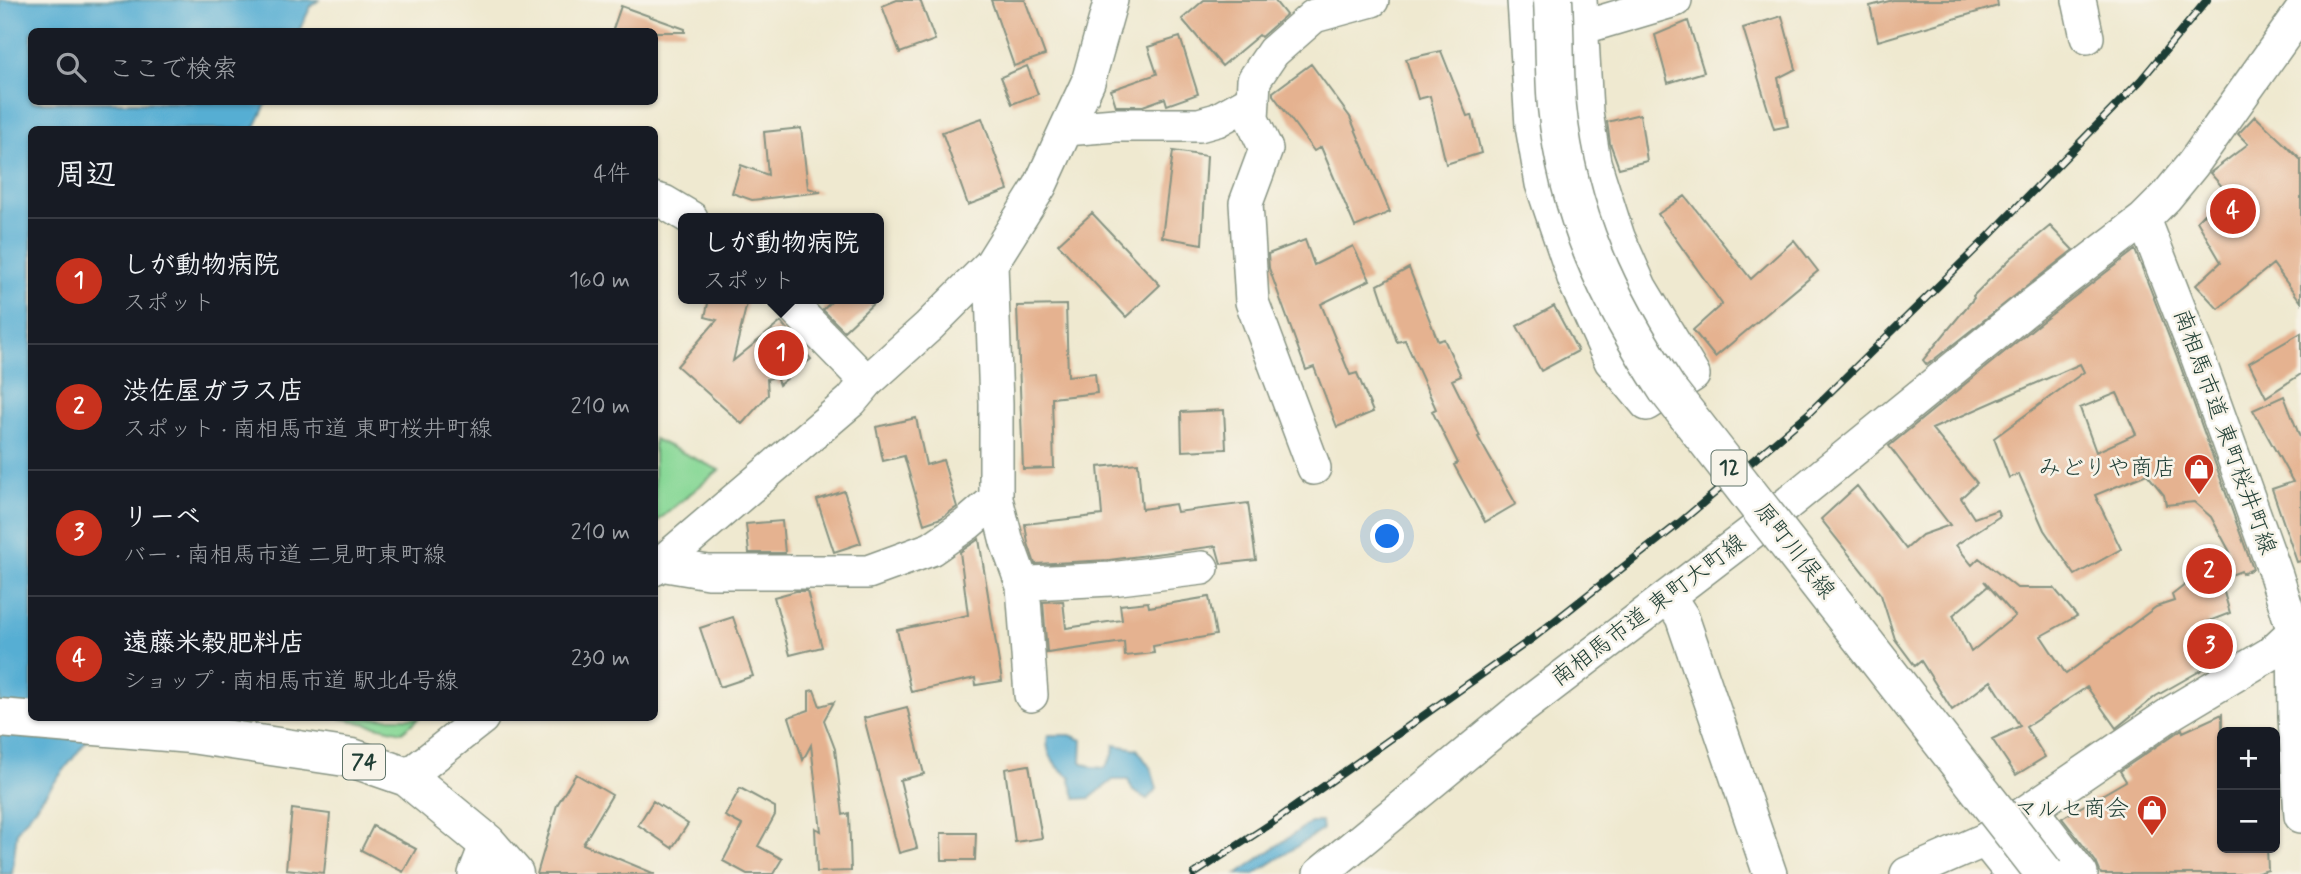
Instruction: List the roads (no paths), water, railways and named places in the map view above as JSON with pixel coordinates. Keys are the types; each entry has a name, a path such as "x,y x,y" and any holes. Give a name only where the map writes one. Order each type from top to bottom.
{"main road":[{"name":"原町川俣線","path":"1553,0 1557,106 1565,160 1578,211 1595,259 1634,338 1667,389 2045,874"},
{"name":"74","path":"0,718 28,720"},
{"name":"74","path":"56,721 186,728 352,758 407,777 481,858 514,874"}],"street":[{"path":"658,565 850,401 990,264 1040,186 1088,82 1111,0"},
{"path":"1314,468 1252,302 1246,203 1266,149 1252,119 1254,80 1273,52 1314,16 1372,0"},
{"path":"1524,0 1532,126 1542,184 1576,284 1611,361 1647,404 1693,375 1640,287 1618,237 1594,162 1587,112 1581,14 1675,0"},
{"path":"2079,0 2087,37"},
{"name":"南相馬市道 東町大町線","path":"1333,869 1509,719 1769,519 2023,312 2144,219 2193,164 2301,12"},
{"path":"1066,129 1115,125 1199,125 1217,120 1253,100"},
{"path":"658,200 683,213"},
{"name":"南相馬市道 東町桜井町線","path":"2144,219 2298,628 2301,816"},
{"path":"990,264 996,404 996,499 1007,542 1023,586 1031,695"},
{"path":"791,304 867,382"},
{"path":"658,566 708,572 868,572 931,549 967,524 996,499"},
{"path":"1769,519 2008,825 2081,874"},
{"path":"1023,586 1031,583 1111,579 1202,568"},
{"path":"1669,597 1682,617 1770,874"},
{"path":"1907,874 2008,825 2173,712 2270,654 2298,628"},
{"path":"407,777 478,721"},
{"path":"2008,825 2012,874"}],"water":[{"path":"0,0 319,0 311,6 300,28 28,28 28,105 266,105 255,126 28,126 28,721 102,721 17,831 12,874 0,874"},
{"path":"1048,735 1070,735 1082,740 1081,762 1092,767 1105,768 1113,755 1114,745 1137,749 1151,769 1157,789 1147,799 1133,791 1128,780 1113,780 1090,798 1076,799 1071,777 1056,765 1050,754"},
{"path":"1311,822 1321,822 1322,830 1254,874 1237,874"}],"railway":[{"path":"1194,874 1269,825 1533,638 1677,525 1809,413 1986,239 2141,80 2207,0"}],"place":[{"name":"遠藤米穀肥料店","path":"2233,211"},
{"name":"しが動物病院","path":"781,353"},
{"name":"みどりや商店","path":"2199,496"},
{"name":"渋佐屋ガラス店","path":"2209,571"},
{"name":"リーベ","path":"2210,646"},
{"name":"マルセ商会","path":"2152,837"}]}
